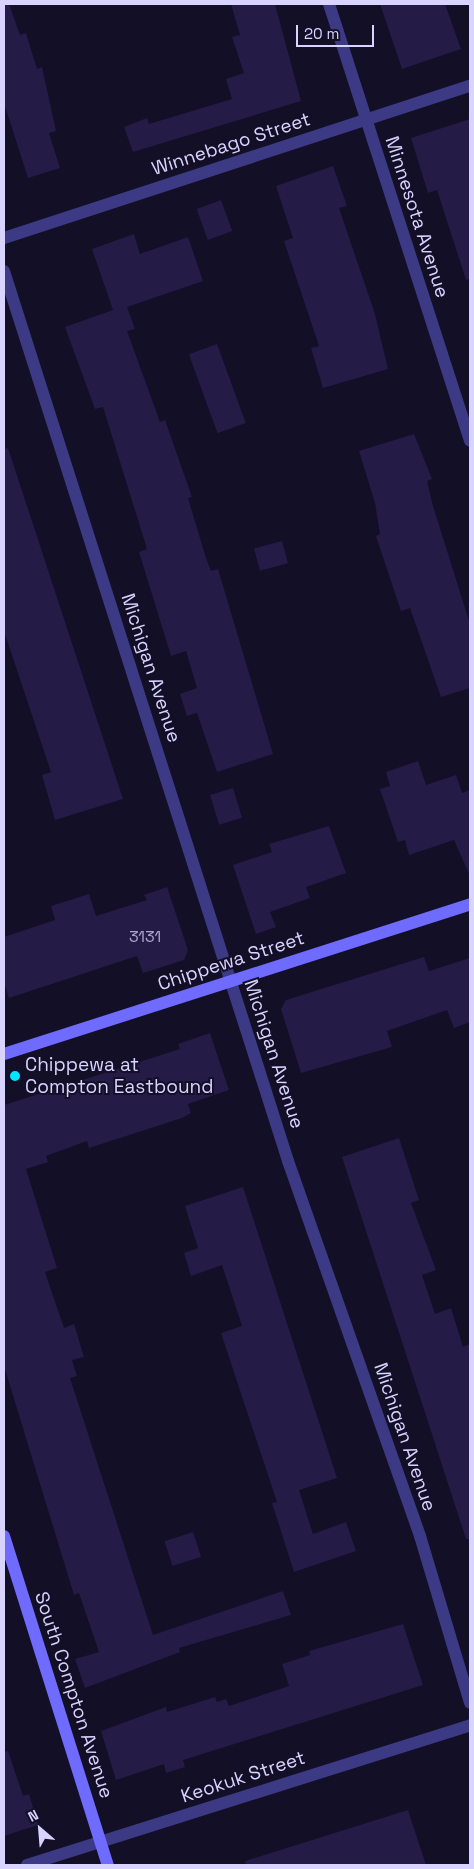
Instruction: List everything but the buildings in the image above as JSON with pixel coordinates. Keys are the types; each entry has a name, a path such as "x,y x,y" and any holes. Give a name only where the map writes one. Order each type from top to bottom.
{"main road":[{"name":"Chippewa Street","path":"4,1054 470,904"},
{"name":"South Compton Avenue","path":"4,1536 108,1865"}],"street":[{"name":"Minnesota Avenue","path":"328,4 470,441"},
{"name":"Winnebago Street","path":"4,238 470,86"},
{"name":"Michigan Avenue","path":"4,270 288,1161 420,1536 470,1703"},
{"name":"Keokuk Street","path":"27,1865 470,1725"}],"place":[{"name":"Chippewa at Compton Eastbound","path":"15,1076"}]}
